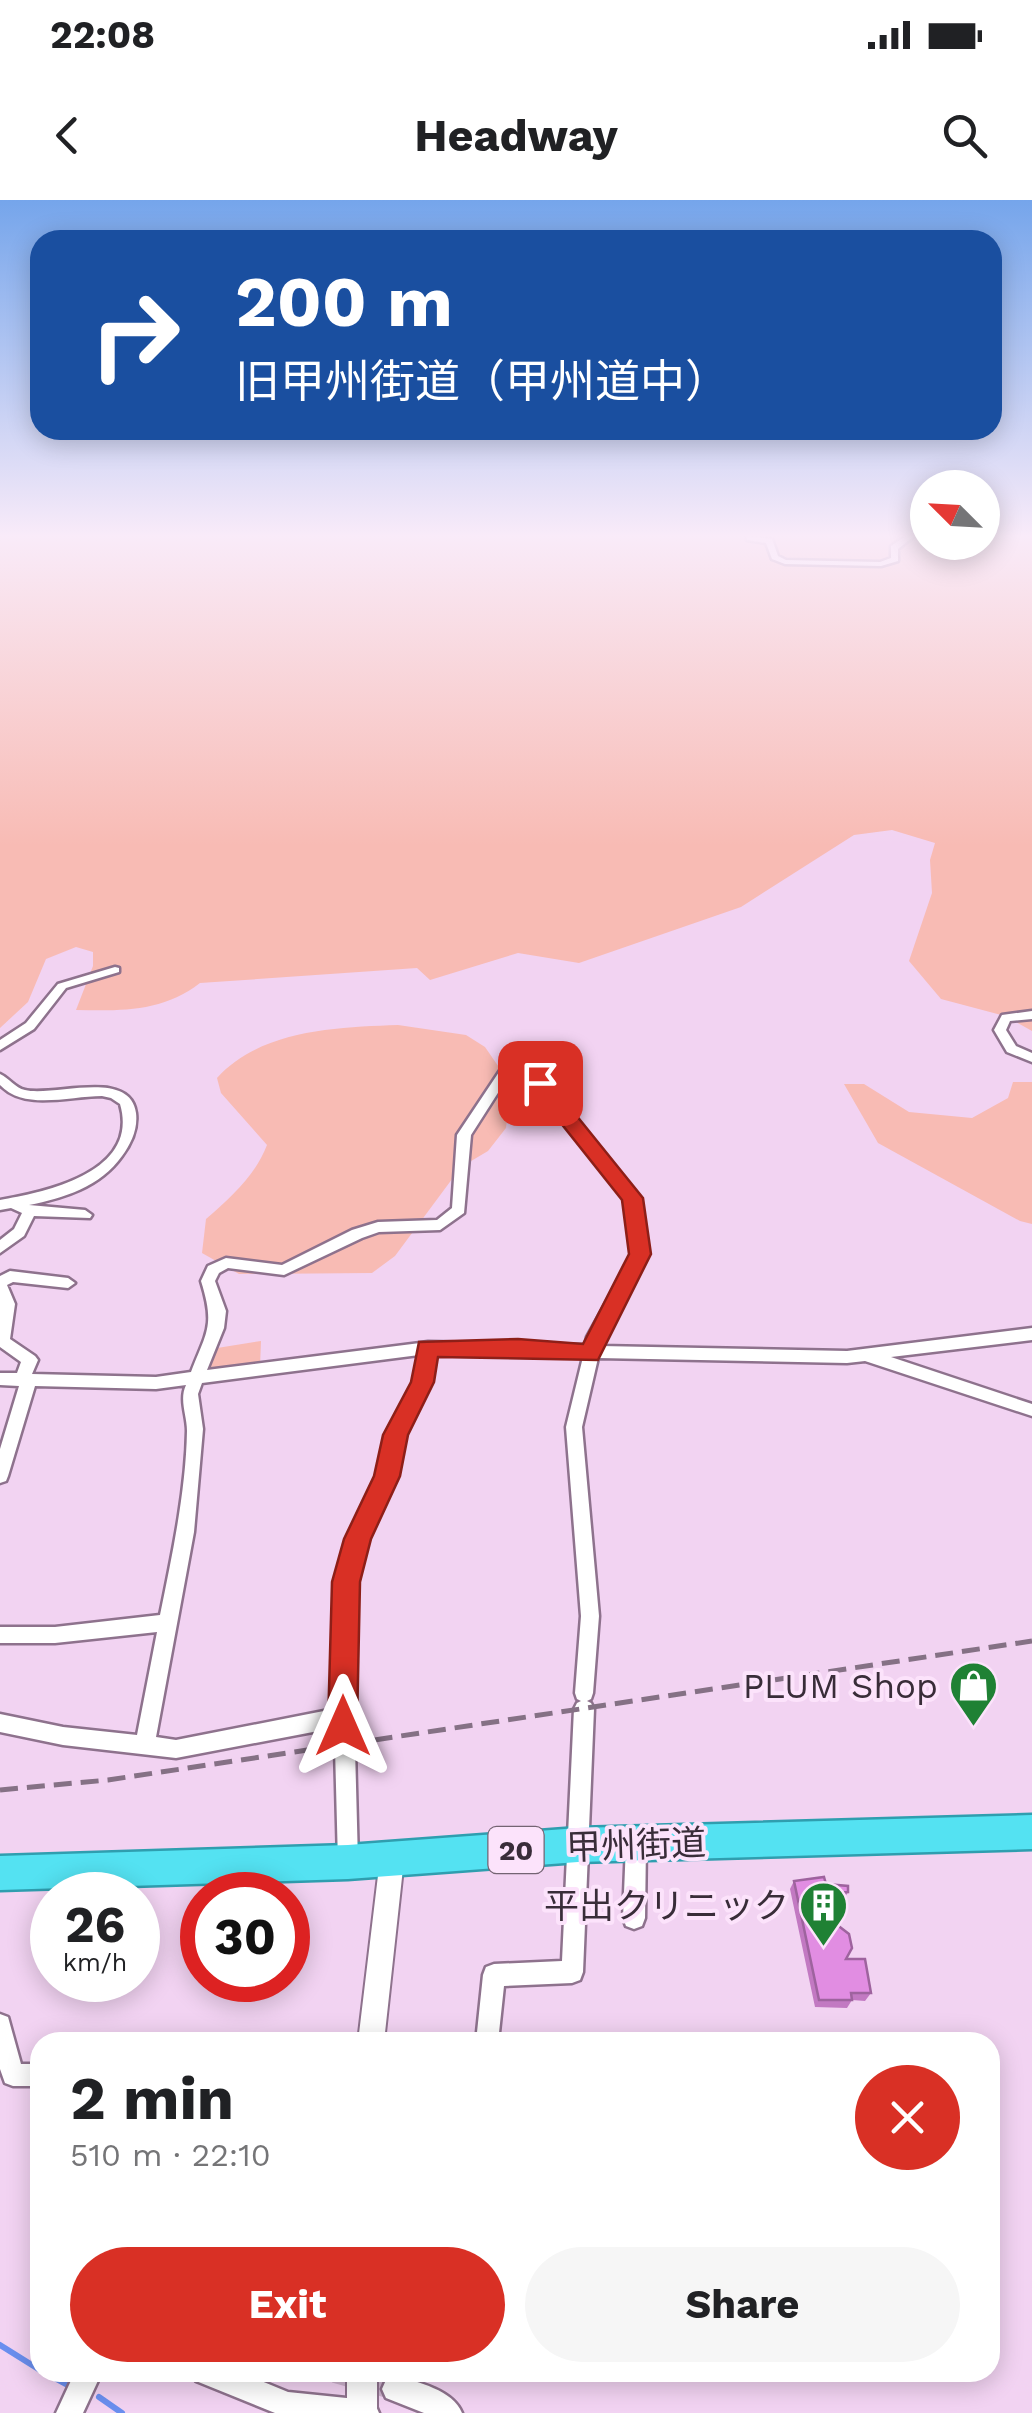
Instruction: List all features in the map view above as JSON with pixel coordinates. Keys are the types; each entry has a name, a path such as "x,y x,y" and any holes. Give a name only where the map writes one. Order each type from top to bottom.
{"highway":[{"name":"甲州街道","path":"0,1873 348,1862 578,1845 1032,1832"}],"street":[{"path":"0,1046 30,1026 62,986 114,970"},
{"path":"1032,1015 1006,1018 1000,1030 1011,1049 1032,1058"},
{"path":"144,1747 170,1622 194,1452 190,1394 216,1328 218,1311 208,1281 212,1270 226,1263 284,1270 378,1227 440,1225 459,1210 464,1134 517,1054 632,1198 640,1254 590,1353 574,1428 590,1616 572,1972 494,1975 488,2032"},
{"path":"0,1078 11,1090 28,1094 107,1094 125,1101 130,1127 103,1171 76,1187 6,1204"},
{"path":"6,1204 30,1211 85,1215"},
{"path":"0,1248 20,1232 30,1211"},
{"path":"0,1476 30,1360 2,1341 8,1304 0,1284 10,1276 68,1283"},
{"path":"0,1379 101,1385 428,1348 867,1355 1032,1334"},
{"path":"348,1862 343,1730 346,1582 358,1539 387,1476 396,1435 422,1382 428,1348"},
{"path":"867,1355 1032,1410"},
{"path":"0,1635 55,1635 170,1622"},
{"path":"0,1722 176,1749 343,1730"},
{"path":"634,1918 636,1844"},
{"path":"371,2032 392,1859"},
{"path":"2,2039 13,2074 30,2075"},
{"path":"69,2413 85,2382"},
{"path":"230,2382 288,2405 364,2412 362,2382"},
{"path":"396,2389 421,2396 449,2413"}],"shaded area":[{"path":"0,639 1032,639 1032,1031 1005,1016 941,999 909,961 932,893 930,860 935,843 892,830 854,835 741,907 579,963 518,953 430,980 417,968 200,983 156,1005 125,1010 76,1010 93,966 93,952 76,947 46,959 28,1002 0,1028"},
{"path":"398,1025 466,1035 485,1047 505,1076 508,1111 506,1128 488,1151 461,1167 395,1256 372,1273 239,1274 202,1253 206,1219 249,1176 267,1145 221,1093 217,1078 235,1062 277,1041 325,1030"},
{"path":"1013,1082 1032,1082 1032,1224 878,1143 844,1084 864,1084 909,1112 972,1118 1008,1098"},
{"path":"261,1341 260,1367 204,1372 211,1349"}],"building":[{"name":"平出クリニック","path":"824,1877 826,1884 848,1886 848,1892 829,1893 836,1924 849,1934 852,1948 846,1959 865,1959 871,1993 851,1993 852,2000 819,2000 794,1881"}],"waterway":[{"path":"0,2345 30,2364"},
{"path":"62,2382 66,2384"},
{"path":"99,2397 122,2413"}],"tunnel":[{"path":"370,2382 395,2389"}],"railway":[{"path":"0,1790 108,1780 1032,1641"}],"place":[{"name":"PLUM Shop","path":"973,1728"},
{"name":"平出クリニック","path":"824,1948"}],"route":[{"path":"343,1726 346,1582 358,1539 387,1476 396,1435 422,1382 428,1348 590,1353 640,1254 632,1198 540,1083"}]}
